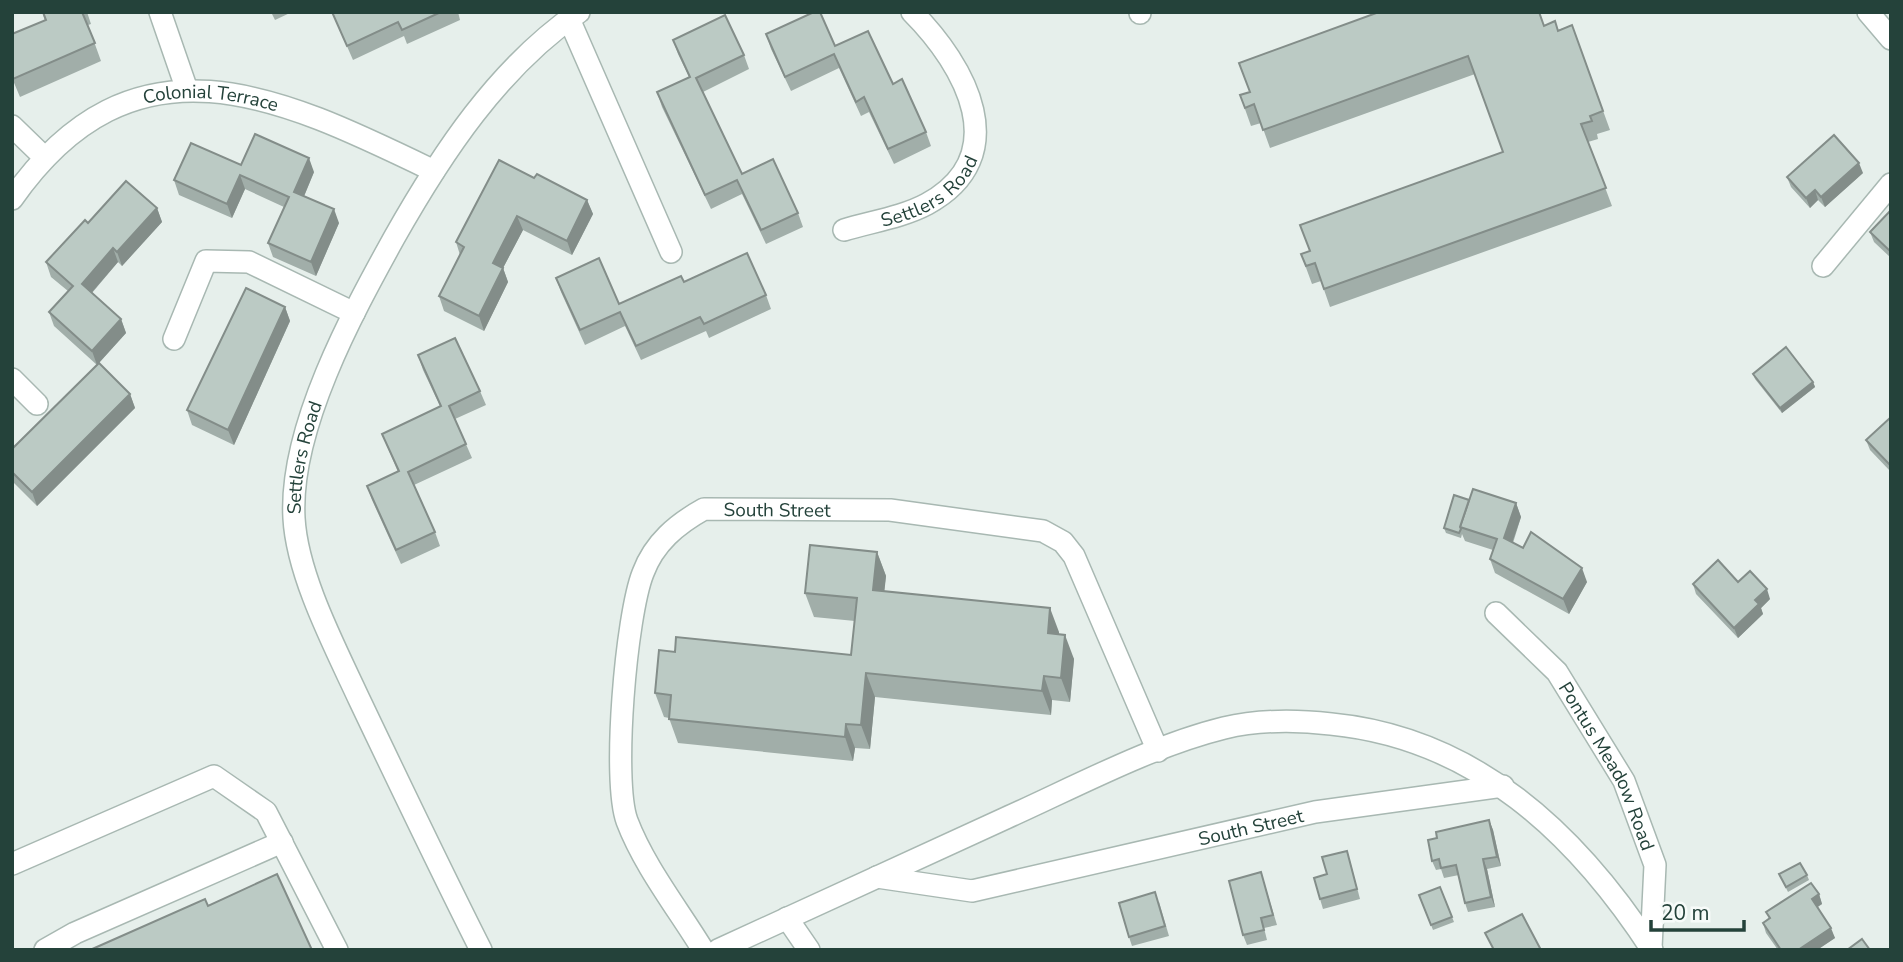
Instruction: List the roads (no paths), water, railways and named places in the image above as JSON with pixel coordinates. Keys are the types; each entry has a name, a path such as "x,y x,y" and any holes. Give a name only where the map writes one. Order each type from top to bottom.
{"street":[{"path":"160,12 187,90"},
{"name":"Settlers Road","path":"844,230 926,205 957,183 973,156 977,141 975,116 965,90 939,44 912,12"},
{"path":"574,16 671,252"},
{"name":"Settlers Road","path":"481,950 324,624 301,554 294,518 302,455 329,368 354,313 434,171 486,99 538,45 574,16"},
{"path":"1876,16 1891,39"},
{"name":"Colonial Terrace","path":"12,199 45,158 105,112 135,99 187,90 230,92 282,104 334,123 434,171"},
{"path":"12,126 45,158"},
{"path":"1823,266 1891,184"},
{"path":"174,339 206,261 249,262 354,313"},
{"path":"12,379 37,404"},
{"name":"South Street","path":"703,950 637,842 626,819 620,781 630,617 643,571 663,538 682,521 704,509 890,510 1028,528 1052,535 1074,556 1158,751"},
{"name":"Pontus Meadow Road","path":"1496,613 1557,672 1624,781 1655,865 1651,949"},
{"path":"718,950 1158,751 1226,728 1310,721 1351,726 1428,746 1464,762 1503,786 1546,820 1575,849 1627,911 1651,949"},
{"path":"12,864 214,776 266,812 337,950"},
{"name":"South Street","path":"876,877 972,891 1315,812 1503,786"},
{"path":"45,950 75,933 282,842"},
{"path":"787,918 809,950"}]}
